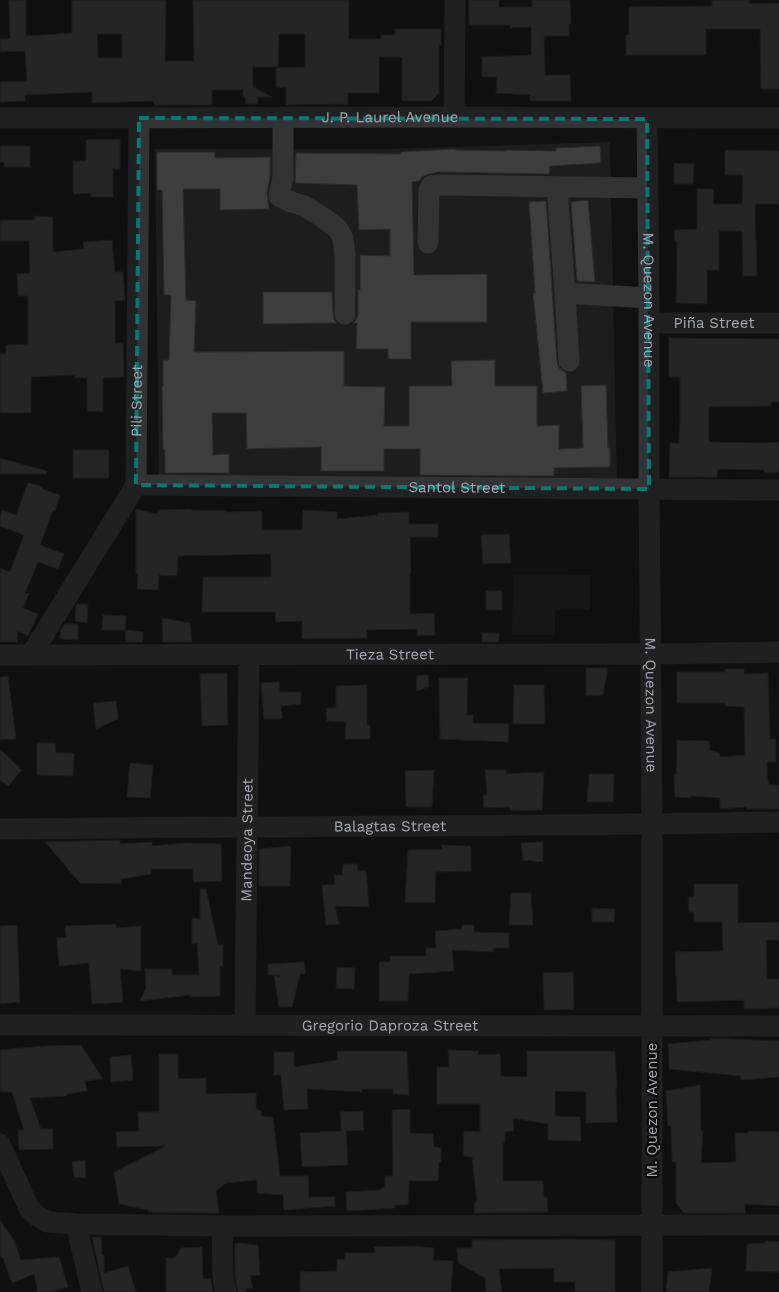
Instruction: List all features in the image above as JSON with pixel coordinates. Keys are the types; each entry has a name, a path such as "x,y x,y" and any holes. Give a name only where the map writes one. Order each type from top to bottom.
{"street":[{"path":"454,117 455,0"},
{"name":"J. P. Laurel Avenue","path":"0,118 779,118"},
{"name":"Pili Street","path":"136,485 138,118"},
{"path":"283,118 283,177 279,196 305,206 322,216 338,229 343,238 345,255 346,314"},
{"name":"M. Quezon Avenue","path":"647,119 652,824 652,1292"},
{"path":"428,243 429,190 431,186 647,188"},
{"path":"557,187 569,361"},
{"path":"565,293 649,298"},
{"name":"Piña Street","path":"649,323 779,323"},
{"path":"31,654 136,485"},
{"name":"Santol Street","path":"136,485 779,490"},
{"name":"Tieza Street","path":"0,655 651,654 779,652"},
{"name":"Mandeoya Street","path":"245,1025 249,654"},
{"name":"Balagtas Street","path":"0,829 779,822"},
{"name":"Gregorio Daproza Street","path":"0,1025 779,1026"},
{"path":"0,1144 29,1208 37,1216 48,1222 222,1226 779,1225"},
{"path":"76,1224 92,1292"},
{"path":"222,1226 226,1292"}],"highlighted area":[{"path":"139,118 647,119 649,489 136,485"}],"shaded area":[{"path":"610,142 617,482 159,482 155,149 389,149"},
{"path":"513,574 590,575 590,610 555,610 555,635 512,635"}],"building":[{"path":"9,0 26,0 26,36 72,33 72,0 166,0 165,61 194,61 193,0 349,0 349,39 381,39 381,35 395,35 395,29 441,29 439,93 431,101 402,101 402,57 379,57 379,93 348,93 348,104 286,105 286,87 276,88 276,68 305,67 305,34 279,34 278,67 253,67 253,87 272,97 258,97 258,104 246,104 243,90 212,90 212,105 154,105 154,101 92,103 92,92 25,95 25,101 0,102 0,82 27,81 25,51 0,52 0,39 10,39","holes":["97,34 122,34 122,58 98,58"]},
{"path":"469,0 499,0 499,7 532,7 532,0 570,0 571,24 569,24 569,36 544,36 545,75 570,75 571,101 530,101 530,95 496,93 497,77 482,77 482,57 531,55 531,27 510,28 510,25 469,25"},
{"path":"712,0 749,0 749,4 779,3 779,89 761,89 760,29 706,29 706,55 626,55 626,35 629,35 629,7 712,6"},
{"path":"120,139 120,169 113,169 113,197 91,197 91,193 73,194 73,161 86,161 86,140"},
{"path":"0,146 30,146 30,167 4,167 4,162 0,162"},
{"path":"600,146 601,163 550,166 549,174 439,172 423,176 419,181 412,182 414,275 487,274 487,322 411,322 411,359 388,359 388,349 356,349 357,323 353,323 358,314 360,255 390,256 390,229 359,230 357,185 295,183 296,153 401,154 401,152 455,149 556,151 556,148"},
{"path":"725,150 779,151 779,204 755,204 757,276 743,276 742,231 719,231 719,270 707,270 707,304 676,303 677,242 675,242 674,230 697,229 697,189 714,189 713,204 742,204 743,175 725,175"},
{"path":"157,152 215,152 215,158 270,157 270,176 267,194 269,209 220,210 220,189 183,189 186,300 196,301 194,352 344,351 344,386 385,387 384,426 409,426 409,386 452,386 451,361 495,360 495,386 537,386 537,426 559,425 559,449 583,448 581,386 606,385 610,467 554,468 554,476 420,475 420,449 384,449 384,471 321,471 321,447 247,449 246,413 212,413 213,455 229,454 229,473 165,473 162,386 163,360 169,360 171,295 164,295 162,190 157,190"},
{"path":"674,163 694,164 693,184 674,184"},
{"path":"588,200 595,282 577,281 571,202"},
{"path":"546,201 557,362 559,368 566,373 567,391 543,393 533,293 535,293 529,202"},
{"path":"35,216 53,217 53,252 84,249 83,242 112,240 115,272 123,272 125,300 115,301 115,343 123,343 124,377 103,378 103,412 87,411 87,378 75,378 75,375 31,377 31,413 0,413 0,354 6,354 6,345 28,344 28,296 18,296 17,274 30,273 29,241 0,241 0,220 35,220"},
{"path":"263,292 332,292 333,314 334,320 337,323 263,324"},
{"path":"669,338 779,339 779,402 771,402 771,406 709,407 709,442 779,442 779,472 764,473 764,470 718,469 717,477 669,477 670,443 679,443 680,377 669,377"},
{"path":"73,450 109,450 109,478 73,478"},
{"path":"0,458 47,471 47,474 0,474"},
{"path":"28,483 43,487 42,489 60,495 40,545 64,554 58,569 38,562 25,593 29,594 23,608 38,614 28,636 18,631 17,642 0,642 0,568 10,572 24,535 0,526 0,517 2,510 16,515"},
{"path":"136,509 158,514 158,510 191,509 226,512 262,511 262,530 302,530 303,510 338,512 337,519 378,515 378,513 409,512 409,524 438,524 438,537 410,537 410,614 434,613 435,635 417,636 417,629 367,630 367,638 302,639 302,621 276,622 275,612 202,612 203,577 271,577 271,554 178,556 177,576 159,575 158,590 137,589"},
{"path":"509,534 511,563 483,564 481,535"},
{"path":"486,591 502,591 502,610 486,610"},
{"path":"77,604 88,604 87,623 75,621"},
{"path":"103,615 126,616 125,630 102,630"},
{"path":"162,618 190,623 192,642 163,642"},
{"path":"65,624 78,624 78,640 60,639 60,631"},
{"path":"125,630 143,632 143,642 126,642"},
{"path":"482,633 499,633 499,642 482,642"},
{"path":"586,668 608,668 603,695 586,696"},
{"path":"725,669 744,669 744,674 768,673 770,739 776,739 776,762 767,762 767,775 769,785 779,785 779,809 746,809 746,807 720,809 720,798 675,797 674,775 676,775 677,740 709,741 710,750 719,753 720,757 745,755 744,707 725,706 725,703 677,703 677,672 725,672"},
{"path":"227,673 228,725 202,726 200,674"},
{"path":"417,675 428,675 429,687 416,691"},
{"path":"8,676 16,739 0,740 0,677"},
{"path":"439,678 468,678 467,715 473,715 473,723 509,724 508,742 440,739"},
{"path":"279,682 280,692 301,692 301,704 281,706 282,719 264,719 261,683"},
{"path":"367,685 367,725 370,725 370,739 345,739 346,722 327,721 326,708 336,708 336,686"},
{"path":"514,685 544,685 545,724 513,724"},
{"path":"116,701 118,719 96,729 93,703"},
{"path":"37,743 55,743 56,753 74,753 73,776 37,775"},
{"path":"0,749 22,770 8,786 0,780"},
{"path":"130,763 153,765 150,798 127,797"},
{"path":"434,770 432,807 406,807 405,771"},
{"path":"485,770 506,770 506,774 544,772 542,810 510,811 510,807 484,808 483,796 487,794"},
{"path":"589,774 614,774 613,802 587,802"},
{"path":"120,840 120,844 152,842 152,846 185,843 221,844 222,881 193,882 193,869 151,869 151,874 121,879 121,884 80,883 45,842"},
{"path":"543,842 543,862 523,860 521,843"},
{"path":"442,845 471,846 471,871 436,872 435,903 405,902 408,850 442,849"},
{"path":"291,846 290,886 259,886 259,849"},
{"path":"343,864 357,864 358,871 366,871 369,907 335,906 339,924 326,925 322,885 335,884 334,875 342,875"},
{"path":"694,884 738,884 738,923 779,922 779,940 766,940 767,979 779,979 779,1008 744,1009 744,1000 677,1002 675,952 723,951 722,922 694,922 694,912 689,912 688,897 694,897"},
{"path":"200,889 206,889 218,945 223,945 223,966 220,966 220,996 190,997 190,995 140,1001 146,988 145,969 172,969 172,975 199,975 197,943 192,944 192,918 200,919"},
{"path":"511,893 531,893 533,925 509,925"},
{"path":"592,908 615,909 614,922 592,922"},
{"path":"116,924 116,928 141,926 141,971 120,969 123,1002 92,1004 89,963 59,966 57,938 66,937 65,926"},
{"path":"17,925 20,1002 0,1004 0,926"},
{"path":"462,925 474,925 474,932 509,933 509,948 493,948 493,952 452,950 454,971 409,974 408,1001 379,1001 379,962 390,962 390,956 426,956 426,948 436,948 435,931 462,929"},
{"path":"304,962 305,974 300,974 292,1007 279,1007 274,975 268,975 268,964"},
{"path":"337,967 355,968 354,989 336,988"},
{"path":"573,972 574,1009 544,1010 543,973"},
{"path":"710,1038 779,1041 779,1077 741,1080 741,1076 669,1069 668,1044 711,1040"},
{"path":"81,1045 103,1079 85,1081 87,1091 67,1094 66,1096 30,1098 41,1129 53,1129 53,1149 19,1150 18,1130 24,1130 12,1092 0,1092 0,1050"},
{"path":"448,1050 479,1051 478,1055 500,1054 501,1076 527,1077 527,1051 615,1051 617,1122 586,1123 586,1092 555,1091 555,1116 580,1117 581,1141 548,1140 548,1124 513,1118 514,1131 505,1132 505,1143 503,1143 503,1181 543,1181 544,1197 547,1197 548,1212 474,1213 475,1202 477,1202 472,1157 463,1156 464,1131 480,1132 480,1104 437,1104 437,1067 449,1067"},
{"path":"337,1051 407,1051 409,1095 393,1094 393,1089 362,1089 362,1092 307,1089 308,1109 284,1110 281,1075 274,1075 274,1052 294,1052 294,1067 338,1060"},
{"path":"159,1054 178,1054 178,1079 206,1078 206,1094 256,1093 256,1109 261,1111 261,1116 273,1117 280,1176 308,1176 309,1197 335,1197 335,1206 284,1210 283,1195 257,1193 257,1180 226,1183 216,1191 219,1213 148,1212 148,1210 119,1204 114,1172 166,1146 117,1147 116,1132 139,1131 138,1112 159,1112"},
{"path":"131,1055 133,1080 111,1082 110,1057"},
{"path":"700,1085 701,1131 703,1131 701,1163 736,1162 735,1133 748,1133 748,1131 779,1132 779,1206 745,1204 745,1213 684,1213 676,1203 676,1162 672,1162 671,1126 668,1126 666,1091"},
{"path":"410,1109 410,1133 433,1134 434,1147 441,1148 438,1181 409,1181 408,1205 395,1205 394,1208 347,1211 346,1192 381,1190 381,1188 385,1188 385,1176 393,1176 392,1110"},
{"path":"363,1111 364,1130 346,1131 348,1165 302,1167 300,1133 341,1131 340,1112"},
{"path":"85,1160 86,1178 74,1177 72,1162"},
{"path":"0,1220 13,1238 21,1260 59,1257 68,1287 48,1292 38,1292 34,1274 12,1283 3,1258 0,1255"},
{"path":"92,1237 101,1237 104,1273 128,1266 136,1292 104,1292"},
{"path":"472,1240 615,1240 615,1292 575,1292 575,1282 554,1282 554,1268 499,1269 502,1292 486,1292 485,1278 458,1263 457,1248 472,1248"},
{"path":"765,1241 779,1242 779,1272 746,1271 747,1244 765,1243"},
{"path":"235,1244 258,1245 260,1275 250,1276 253,1288 245,1289 246,1292 238,1292 235,1277"},
{"path":"413,1246 434,1248 433,1260 453,1261 451,1292 300,1292 300,1272 337,1271 337,1259 345,1259 345,1253 375,1253 374,1247"},
{"path":"202,1247 203,1279 211,1278 213,1292 166,1292 166,1258 175,1258 181,1248"},
{"path":"712,1268 709,1292 666,1292 668,1272"}]}
